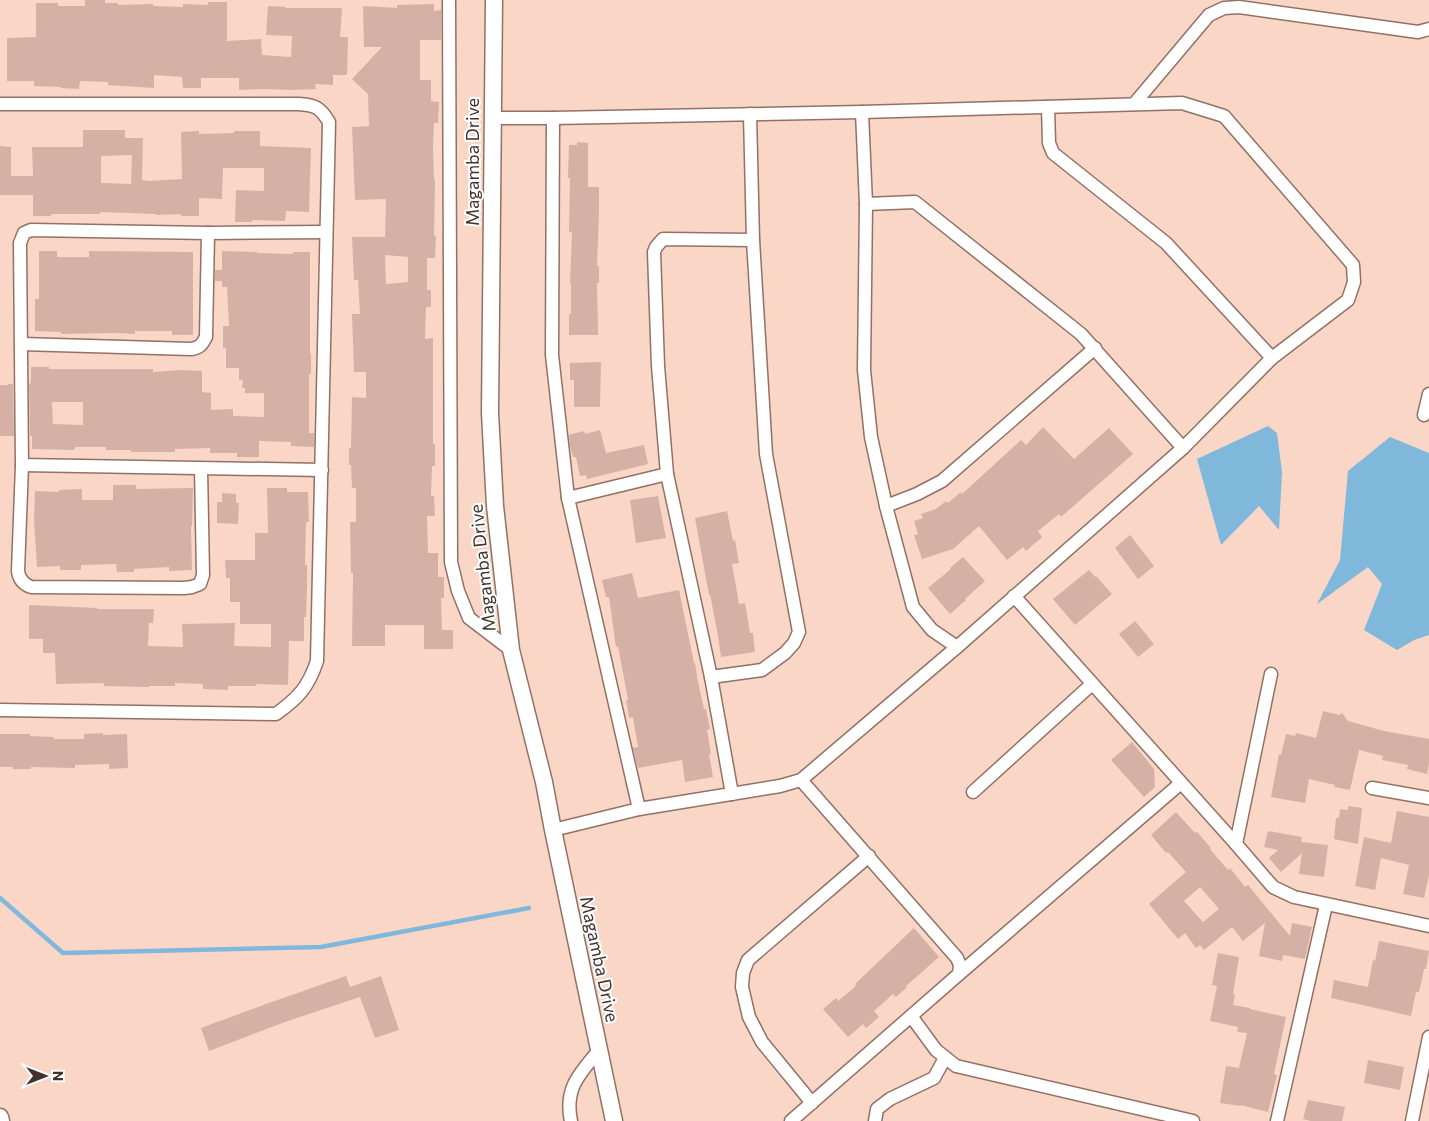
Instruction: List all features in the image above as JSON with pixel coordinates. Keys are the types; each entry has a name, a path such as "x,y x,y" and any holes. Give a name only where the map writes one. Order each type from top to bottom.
{"street":[{"path":"449,0 452,562 458,591 469,618 511,650"},
{"name":"Magamba Drive","path":"494,0 490,413 495,506 511,650 544,782 614,1121"},
{"path":"1134,104 1209,15 1224,8 1240,7 1418,32 1429,29"},
{"path":"492,118 862,112 1182,103 1224,116 1353,265 1354,282 1348,300 1272,358 1183,448 957,647 801,780 780,786 639,809 553,830"},
{"path":"0,104 310,105 323,112 329,122 317,662 312,677 303,690 276,714 0,710"},
{"path":"1048,107 1049,143 1053,152 1166,243 1272,358"},
{"path":"862,112 866,204 864,370 871,437 886,506 913,607 932,630 957,647"},
{"path":"711,677 762,670 785,653 794,643 799,632 766,454 753,240 750,114"},
{"path":"553,118 552,355 568,498 639,809"},
{"path":"866,204 915,202 1081,334 1183,448"},
{"path":"201,469 203,575 200,584 184,588 31,587 22,582 18,571 22,465 20,243 24,233 28,230 208,233 326,232"},
{"path":"21,344 191,350 197,348 203,344 206,337 208,233"},
{"path":"732,794 711,677 668,474 658,366 654,257 656,247 663,239 753,240"},
{"path":"886,506 917,494 942,481 1095,348"},
{"path":"1424,415 1429,394"},
{"path":"22,465 322,470"},
{"path":"568,498 668,474"},
{"path":"1014,596 1273,887 1294,898 1429,926"},
{"path":"1236,844 1271,674"},
{"path":"973,792 1092,684"},
{"path":"801,780 957,958 960,965 960,974"},
{"path":"792,1121 1181,783"},
{"path":"1372,788 1429,798"},
{"path":"812,1102 762,1042 749,1017 742,987 744,974 748,960 869,856"},
{"path":"1277,1121 1326,905"},
{"path":"911,1016 936,1050 956,1066 1155,1116 1193,1121"},
{"path":"1412,1121 1429,1037"},
{"path":"571,1121 568,1107 571,1091 578,1075 600,1049"},
{"path":"875,1121 877,1109 890,1099 934,1078 945,1058"},
{"path":"0,1117 1,1121"}],"water":[{"path":"1268,426 1277,433 1282,472 1279,530 1259,506 1221,545 1197,459"},
{"path":"1390,437 1429,453 1429,635 1414,640 1397,650 1364,630 1382,584 1368,567 1317,604 1340,560 1348,471"}],"building":[{"path":"85,0 105,0 105,3 118,3 118,5 153,4 153,6 183,7 183,4 208,5 208,2 227,2 227,41 261,39 262,55 291,57 292,36 266,35 268,6 286,8 342,8 340,37 348,37 347,75 333,75 333,85 315,84 316,89 293,90 239,90 239,78 201,78 201,88 183,88 182,77 154,75 154,88 108,85 108,82 80,81 79,89 34,86 34,81 7,81 7,38 36,37 36,3 58,3 58,6 85,6"},
{"path":"434,4 434,11 441,10 441,40 420,40 420,80 431,80 431,101 439,102 438,123 434,123 433,147 435,258 427,258 427,290 431,290 431,307 426,307 425,339 433,338 433,444 435,444 435,466 432,466 431,496 434,496 435,516 427,516 428,553 438,553 438,577 444,577 444,598 441,598 442,630 453,630 453,649 424,649 424,625 385,625 385,646 352,646 353,573 351,573 350,522 356,522 356,488 352,488 349,448 351,448 352,397 366,398 366,372 354,372 352,314 360,314 358,280 354,280 352,237 385,237 386,199 355,200 352,127 369,126 368,94 352,79 382,47 364,47 363,6 397,8 397,5","holes":["385,255 408,257 408,282 386,284"]},
{"path":"83,130 125,130 125,138 143,138 142,180 182,179 181,132 199,131 199,134 260,131 260,146 311,148 309,212 286,211 285,221 252,220 252,222 235,222 236,190 264,191 264,168 223,168 222,199 199,198 199,216 100,212 100,214 33,216 33,195 0,195 0,146 11,147 11,176 33,176 32,147 83,147","holes":["132,155 131,184 101,183 101,156"]},
{"path":"577,142 588,143 588,187 599,187 598,335 569,335 572,232 569,232 569,145 577,145"},
{"path":"39,251 57,251 57,257 89,257 89,251 193,252 193,335 172,335 172,331 135,331 135,334 61,334 61,332 35,331 35,299 39,299"},
{"path":"222,251 293,254 293,252 310,252 311,374 309,374 309,433 314,433 314,447 291,446 291,442 259,441 259,457 237,457 237,453 210,453 210,448 175,449 175,452 131,452 131,450 106,450 106,447 75,447 74,450 32,449 29,384 31,383 31,367 49,367 49,369 153,369 153,372 202,371 202,392 211,393 211,410 233,409 233,416 264,417 264,393 245,393 245,388 242,388 243,380 239,380 239,368 226,368 226,348 223,348 223,326 229,326 227,287 222,287 222,281 215,281 215,270 222,270","holes":["52,402 83,402 83,425 53,424"]},
{"path":"601,362 600,407 574,407 574,380 570,380 570,363"},
{"path":"13,384 14,436 0,436 0,385"},
{"path":"1043,427 1074,459 1109,428 1133,454 1061,517 1059,514 1038,531 1042,537 1026,551 1023,547 1007,560 979,526 953,549 922,559 914,535 918,534 914,521 923,518 921,514 936,509 946,501 948,503 961,492 962,494 1021,440 1026,445"},
{"path":"600,430 606,453 644,445 648,464 587,479 586,475 580,476 576,457 573,457 570,446 569,435 584,431 585,434"},
{"path":"113,485 136,485 136,489 193,488 191,526 192,570 169,571 169,567 134,569 134,572 117,572 116,564 81,565 81,570 60,570 60,566 37,567 34,520 35,491 59,492 59,490 82,489 82,500 113,500"},
{"path":"267,488 287,488 287,492 308,492 309,522 306,522 305,565 307,565 307,585 304,641 289,641 288,685 256,684 256,686 228,686 228,690 203,689 203,684 175,683 175,686 149,687 104,686 104,683 56,684 55,653 43,653 43,639 29,639 29,605 97,609 154,609 153,623 149,623 148,646 183,647 182,624 235,623 234,646 271,647 271,624 240,624 240,602 230,602 230,578 226,578 225,560 255,560 255,533 268,533"},
{"path":"222,493 236,494 236,503 239,503 238,524 217,523 217,502 222,502"},
{"path":"658,496 666,538 636,543 630,500"},
{"path":"727,511 739,563 732,564 739,604 745,603 750,633 753,633 755,652 721,657 695,518"},
{"path":"1130,535 1154,566 1138,579 1115,548"},
{"path":"963,557 985,581 950,614 928,588"},
{"path":"1089,570 1112,594 1075,625 1053,599"},
{"path":"632,573 638,598 679,590 704,709 706,709 710,729 707,730 713,777 685,782 682,760 638,768 633,748 638,747 633,717 629,718 626,700 628,700 618,646 616,647 609,597 606,597 602,580"},
{"path":"1135,621 1154,644 1138,657 1119,634"},
{"path":"1323,711 1339,715 1342,713 1348,721 1384,731 1429,739 1427,774 1407,769 1408,765 1382,760 1383,756 1359,750 1350,790 1309,779 1305,803 1271,797 1279,754 1281,755 1286,734 1295,736 1296,733 1316,738"},
{"path":"103,733 103,735 127,734 128,768 109,769 109,764 75,765 75,768 31,767 31,769 13,769 13,767 0,767 0,734 30,734 30,736 54,737 54,739 84,739 84,734"},
{"path":"1132,742 1154,769 1155,787 1144,797 1111,760"},
{"path":"1348,806 1362,808 1358,844 1334,839 1336,818 1339,818 1340,809 1348,810"},
{"path":"1397,811 1429,817 1429,875 1424,898 1403,894 1409,865 1381,858 1375,890 1355,886 1364,837 1391,843"},
{"path":"1176,812 1195,833 1197,832 1228,870 1230,868 1245,887 1248,885 1290,936 1292,923 1312,927 1305,959 1283,955 1282,961 1259,956 1265,923 1243,941 1232,927 1204,950 1200,945 1196,948 1185,933 1178,939 1149,904 1186,872 1151,835","holes":["1200,887 1219,909 1203,922 1184,901"]},
{"path":"1268,831 1302,837 1301,842 1328,845 1324,877 1299,874 1302,853 1281,872 1269,858 1278,850 1264,847"},
{"path":"914,928 939,957 896,997 893,994 874,1011 879,1017 866,1028 863,1024 848,1037 823,1009 836,998 838,1001 856,986 855,984"},
{"path":"1379,941 1429,951 1426,969 1424,969 1419,992 1416,992 1411,1016 1331,998 1334,980 1368,987"},
{"path":"1218,953 1239,957 1233,1005 1286,1017 1274,1074 1277,1075 1268,1112 1241,1105 1220,1103 1226,1066 1239,1068 1247,1033 1237,1032 1238,1027 1210,1021 1217,986 1212,985"},
{"path":"346,976 350,987 381,976 399,1030 375,1038 360,997 285,1022 209,1051 201,1028"},
{"path":"1368,1060 1404,1067 1400,1090 1364,1083"},
{"path":"1308,1100 1345,1107 1342,1121 1311,1121 1303,1119"}],"waterway":[{"path":"0,898 63,953 321,947 529,908"}]}
